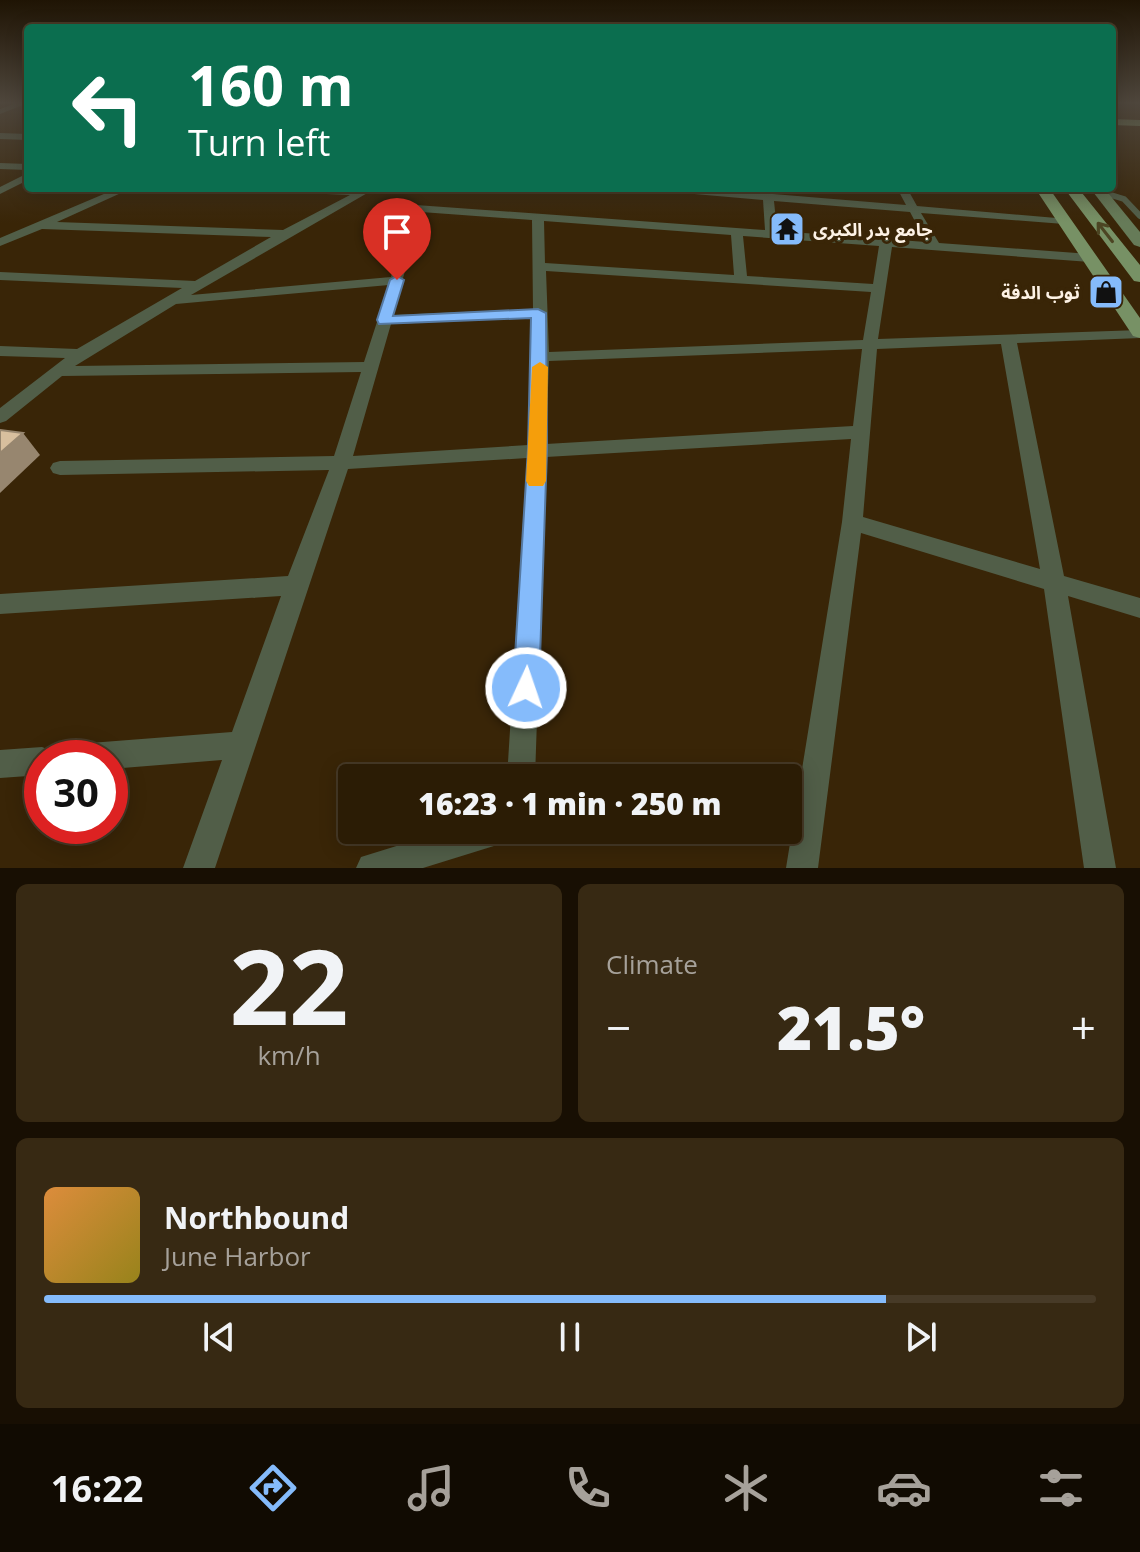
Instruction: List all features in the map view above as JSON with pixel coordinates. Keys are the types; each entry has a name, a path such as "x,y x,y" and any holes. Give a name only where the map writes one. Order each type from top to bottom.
{"main road":[{"path":"1045,192 1140,333"},
{"path":"1074,192 1140,277"},
{"path":"1101,192 1140,242"}],"street":[{"path":"0,166 24,167"},
{"path":"0,191 24,178"},
{"path":"0,242 118,192"},
{"path":"0,417 80,354 363,192"},
{"path":"771,235 767,192 1064,221"},
{"path":"904,192 935,247"},
{"path":"199,868 341,463 416,208 1090,258"},
{"path":"522,764 541,357 538,218"},
{"path":"41,225 285,234"},
{"path":"737,233 741,281"},
{"path":"802,868 852,522 870,343 886,243"},
{"path":"541,267 879,288"},
{"path":"0,276 197,285"},
{"path":"171,301 397,280"},
{"path":"385,320 538,313"},
{"path":"541,357 1140,333"},
{"path":"1008,338 1054,583 1100,868"},
{"path":"0,351 80,354"},
{"path":"60,371 371,367"},
{"path":"60,468 341,463 862,432"},
{"path":"852,522 1140,608"},
{"path":"0,604 296,585"},
{"path":"128,754 242,745"},
{"path":"0,764 24,762"},
{"path":"372,868 452,844"}],"lane":[{"path":"1105,192 1124,199 1140,216"}],"building":[{"path":"0,430 23,433 0,453"}],"slow traffic":[{"path":"536,481 540,367"}],"place":[{"name":"جامع بدر الكبرى","path":"787,229"},
{"name":"ثوب الدفة","path":"1106,292"}],"route":[{"path":"397,280 385,320 538,313 541,357 526,688"}]}
